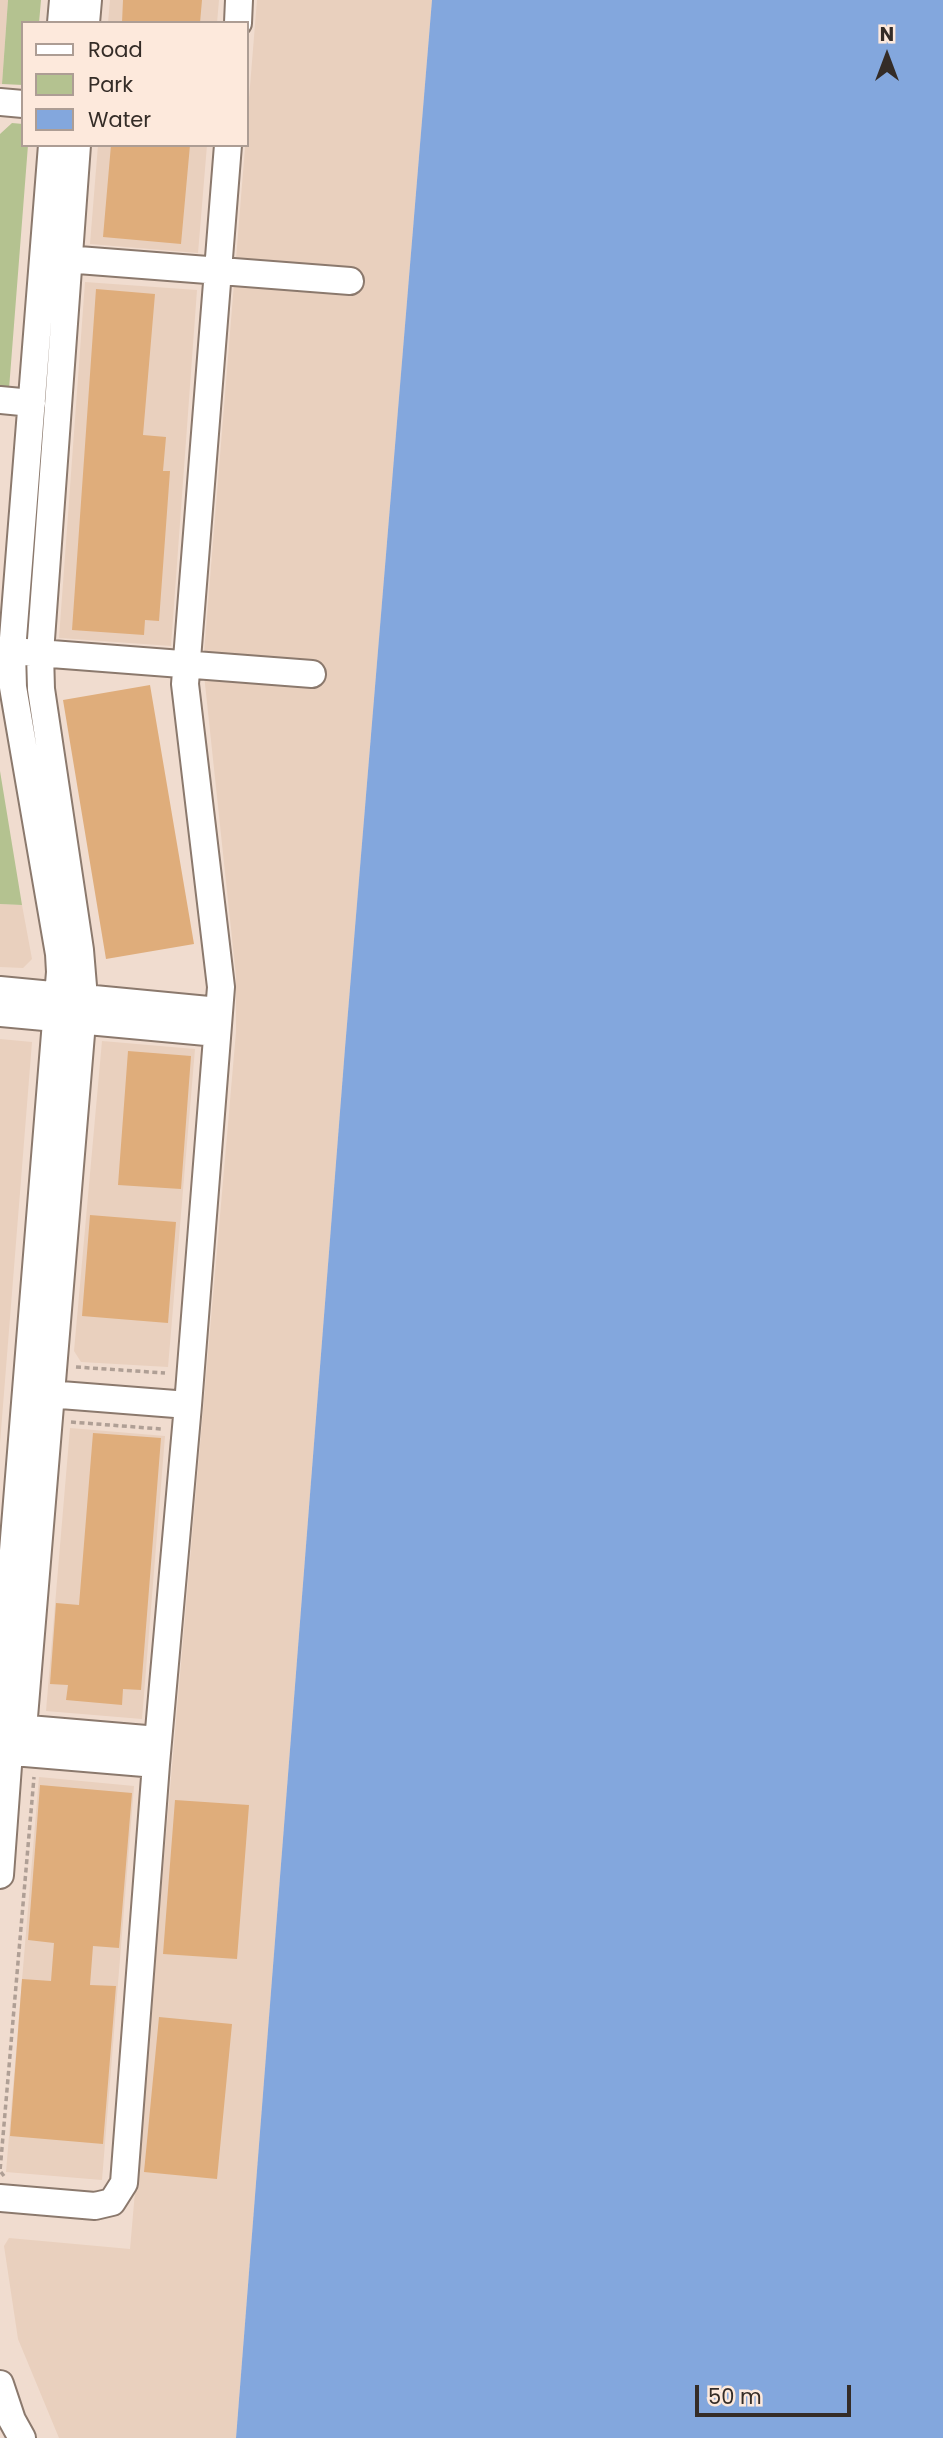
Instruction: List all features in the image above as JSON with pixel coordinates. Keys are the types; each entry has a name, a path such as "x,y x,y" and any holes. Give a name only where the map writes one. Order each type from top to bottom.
{"street":[{"path":"61,21 63,0"},
{"path":"86,21 88,0"},
{"path":"238,21 239,0"},
{"path":"0,102 21,104"},
{"path":"0,1875 6,1738 70,1008 80,950 41,688 40,653 56,258 52,147"},
{"path":"70,1008 7,687 32,403 77,147"},
{"path":"2,2187 94,2206 112,2202 124,2183 221,987 185,684 228,147"},
{"path":"56,258 350,281"},
{"path":"0,400 32,403"},
{"path":"12,651 312,674"},
{"path":"7,687 41,688"},
{"path":"0,990 70,1008 218,1022"},
{"path":"0,1013 70,1008"},
{"path":"38,1394 188,1405"},
{"path":"0,1711 38,1394"},
{"path":"6,1738 157,1752"},
{"path":"0,2384 11,2428"}],"path":[{"path":"74,1366 165,1373"},
{"path":"70,1422 162,1429"},
{"path":"2,2187 0,2171 34,1777 37,1772"}],"shaded area":[{"path":"0,0 8,0 2,84 0,84"},
{"path":"110,0 219,0 217,21 108,21"},
{"path":"257,0 432,0 345,1048 236,2438 59,2438 18,2339 4,2246 9,2238 130,2249 236,1032 236,976 203,665 245,147 248,147 248,111"},
{"path":"98,147 207,147 198,253 90,244"},
{"path":"85,282 197,290 171,646 59,638"},
{"path":"0,904 22,905 32,959 23,968 0,967"},
{"path":"0,1039 32,1042 0,1443"},
{"path":"102,1041 195,1049 168,1367 81,1362 74,1351"},
{"path":"70,1428 165,1436 142,1719 46,1711"},
{"path":"39,1777 134,1786 102,2180 6,2172"}],"green space":[{"path":"8,0 41,0 39,21 21,21 21,85 2,84"},
{"path":"12,123 21,124 21,147 28,147 9,389 0,388 0,134"},
{"path":"0,771 22,905 0,904"}],"water":[{"path":"432,0 943,0 943,2438 236,2438 345,1048"}],"building":[{"path":"123,0 202,0 200,21 122,21"},
{"path":"111,147 190,147 181,244 103,237"},
{"path":"96,289 155,294 143,435 166,437 163,471 170,471 159,621 145,620 144,635 72,630"},
{"path":"150,685 194,944 106,959 63,700"},
{"path":"128,1051 191,1056 181,1189 118,1185"},
{"path":"90,1215 176,1222 168,1323 82,1316"},
{"path":"93,1433 161,1438 141,1690 123,1689 122,1705 66,1700 68,1685 50,1684 56,1603 79,1605"},
{"path":"40,1785 132,1793 119,1948 93,1946 90,1985 116,1986 103,2144 10,2136 22,1979 51,1981 54,1943 28,1940"},
{"path":"175,1800 249,1805 237,1959 163,1954"},
{"path":"159,2017 232,2024 217,2179 144,2172"}]}
